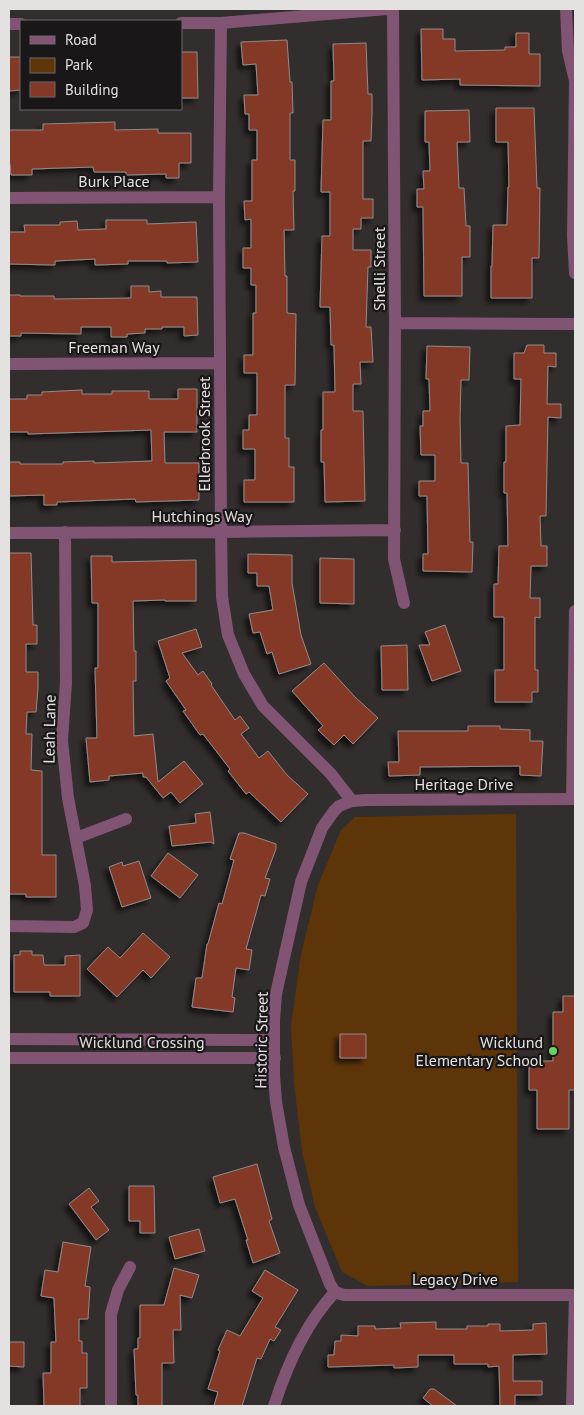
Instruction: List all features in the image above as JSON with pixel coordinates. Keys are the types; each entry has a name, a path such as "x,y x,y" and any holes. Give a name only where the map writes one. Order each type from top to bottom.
{"street":[{"path":"182,23 221,23 387,9"},
{"name":"Shelli Street","path":"393,9 396,323 394,559 404,603"},
{"path":"566,9 568,51 575,81 573,236 575,272"},
{"name":"Ellerbrook Street","path":"221,23 221,532 222,597 228,635 244,674 263,706 331,774 352,801"},
{"name":"Burk Place","path":"9,198 220,197"},
{"path":"396,323 575,324"},
{"name":"Freeman Way","path":"9,364 220,363"},
{"name":"Hutchings Way","path":"9,533 394,530"},
{"name":"Leah Lane","path":"9,926 74,927 84,923 87,910 68,798 62,740 66,683 65,532"},
{"path":"574,799 575,612"},
{"name":"Heritage Drive","path":"352,801 574,799"},
{"name":"Historic Street","path":"335,1292 330,1284 299,1205 284,1147 276,1102 274,1040 276,994 301,882 322,828 334,811 345,803 352,801"},
{"path":"76,838 126,819"},
{"name":"Wicklund Crossing","path":"9,1039 274,1040"},
{"name":"Wicklund Crossing","path":"9,1058 275,1058"},
{"path":"111,1406 111,1314 118,1290 130,1268"},
{"path":"274,1406 295,1350 324,1304 335,1292"},
{"name":"Legacy Drive","path":"335,1292 344,1295 575,1295"},
{"path":"572,1406 575,1295"}],"green space":[{"path":"516,814 518,1282 368,1286 342,1272 315,1207 302,1151 294,1083 291,1025 301,954 318,885 341,830 355,817"}],"building":[{"path":"421,29 443,29 443,39 455,39 455,51 505,50 505,47 516,47 516,33 529,33 529,54 540,54 540,86 460,85 460,79 422,80"},
{"path":"287,40 290,82 292,82 293,113 290,113 290,160 295,160 295,191 293,191 294,230 284,230 285,276 287,276 287,313 296,314 295,385 285,385 285,438 289,438 289,467 294,467 294,502 244,502 244,480 255,480 255,449 243,449 243,430 249,430 249,415 257,415 257,373 244,373 244,355 253,355 253,313 256,313 256,285 251,285 251,268 243,268 243,248 251,248 251,219 245,220 244,201 252,201 252,160 257,160 257,130 249,130 249,114 245,114 244,95 258,95 256,64 243,65 241,42"},
{"path":"366,43 368,94 372,94 372,114 371,141 363,141 363,199 373,199 373,218 361,218 361,229 353,229 353,250 371,250 371,267 368,267 366,327 371,327 373,362 360,362 361,384 353,384 353,411 363,411 365,501 325,502 324,462 321,462 323,392 335,392 334,345 331,345 330,307 320,307 322,236 330,236 330,192 321,192 323,120 331,120 331,81 334,81 333,44"},
{"path":"182,52 197,52 198,98 182,98"},
{"path":"9,57 20,57 20,90 9,91"},
{"path":"496,108 534,108 537,188 540,188 539,258 532,258 532,298 491,298 493,225 507,225 509,187 508,142 496,142"},
{"path":"469,110 470,142 457,142 459,188 464,188 466,226 470,226 470,257 462,257 462,296 424,296 423,207 417,207 417,189 424,189 423,171 430,171 429,142 425,142 425,111"},
{"path":"115,122 115,130 158,129 158,133 191,133 191,163 179,163 179,178 166,178 166,174 126,175 126,172 94,172 93,167 32,169 32,175 11,175 9,164 9,130 43,130 43,124"},
{"path":"106,220 147,220 147,224 196,222 198,262 128,261 128,264 95,265 95,259 55,261 55,265 9,264 9,232 25,232 24,225 60,225 60,222 77,221 78,230 106,229"},
{"path":"131,286 149,286 149,292 161,291 161,297 197,297 198,335 184,336 184,327 162,327 162,329 145,329 145,333 127,334 127,337 111,337 111,327 81,327 81,334 21,333 21,336 9,336 9,295 54,296 54,299 131,298"},
{"path":"527,345 544,345 544,353 556,353 556,367 548,366 547,404 561,404 561,418 548,417 546,516 540,516 541,546 547,546 547,566 531,566 530,598 540,598 540,618 535,617 535,670 538,670 538,692 532,692 532,702 495,702 495,670 504,670 504,617 494,617 494,584 498,584 499,546 508,546 507,493 504,493 506,426 520,425 521,379 514,379 514,353 524,353"},
{"path":"427,346 470,347 469,380 461,380 460,419 461,463 468,463 470,542 473,542 472,572 423,571 423,554 428,554 427,496 419,496 419,481 435,481 435,455 421,455 420,426 423,426 423,411 430,411 429,379 426,379"},
{"path":"178,389 197,389 197,432 164,432 165,463 199,463 199,500 136,502 135,499 57,502 57,505 44,505 44,495 9,496 9,462 20,462 20,464 63,464 63,462 152,461 151,430 28,434 28,432 9,432 9,399 27,399 27,395 42,395 42,392 82,390 82,394 112,394 112,391 149,391 149,399 178,399"},
{"path":"9,553 31,553 33,625 37,625 37,644 26,644 26,672 38,672 38,688 36,712 27,712 26,734 32,734 31,770 42,771 42,855 56,855 56,897 26,897 26,894 9,894"},
{"path":"248,554 292,555 292,583 301,635 311,664 279,674 272,652 267,654 260,632 253,633 249,614 273,610 269,586 257,586 257,573 248,573"},
{"path":"91,556 112,556 112,562 196,560 196,601 133,601 134,651 136,651 136,681 133,681 134,736 153,734 158,782 184,761 203,784 180,803 171,792 163,798 146,777 143,777 143,773 109,776 109,780 90,782 86,738 97,738 95,668 98,668 98,603 92,603"},
{"path":"320,558 354,559 354,604 320,603"},
{"path":"445,625 461,671 432,681 419,645 430,645 425,632"},
{"path":"196,629 202,647 182,653 198,675 203,671 235,720 240,716 249,728 241,734 259,758 268,751 287,775 308,794 281,822 249,792 246,794 228,771 230,769 203,734 200,735 183,711 186,710 166,681 170,678 158,641"},
{"path":"407,645 408,690 382,690 381,646"},
{"path":"324,663 355,697 378,718 353,744 344,735 334,745 318,730 323,726 292,691"},
{"path":"468,726 500,726 500,729 530,730 530,741 543,741 541,776 520,775 520,766 420,767 420,775 389,776 388,762 399,762 398,731 468,731"},
{"path":"210,812 214,844 211,842 172,846 169,826 196,823 195,814"},
{"path":"239,833 276,844 276,849 265,878 270,879 265,896 261,895 246,949 252,950 249,970 236,968 232,997 235,998 233,1012 192,1007 196,978 202,978 207,944 219,903 222,904 234,860 230,859"},
{"path":"168,853 198,875 180,898 151,876"},
{"path":"139,861 151,898 122,907 109,867 122,862 123,866"},
{"path":"143,933 170,957 151,978 143,970 117,997 87,969 108,947 120,958"},
{"path":"20,951 32,951 32,955 43,955 44,965 65,965 65,956 80,955 80,996 50,996 50,992 14,992 14,955 20,955"},
{"path":"563,996 575,996 575,1090 569,1090 569,1129 537,1129 537,1090 529,1090 529,1061 553,1061 553,1012 563,1012"},
{"path":"340,1034 366,1034 366,1058 340,1058"},
{"path":"257,1164 272,1219 269,1221 280,1253 253,1263 235,1199 220,1203 213,1177"},
{"path":"129,1186 154,1186 155,1233 140,1233 140,1221 129,1221"},
{"path":"89,1188 99,1201 91,1207 109,1230 96,1240 69,1204"},
{"path":"199,1229 205,1251 175,1259 169,1237"},
{"path":"63,1242 91,1247 85,1286 90,1287 88,1319 79,1319 79,1341 82,1341 82,1353 87,1353 87,1388 80,1388 80,1406 44,1406 43,1373 51,1373 51,1342 56,1342 54,1298 41,1296 45,1270 58,1272"},
{"path":"174,1268 199,1275 192,1298 180,1295 181,1330 173,1330 174,1363 162,1363 162,1406 138,1406 134,1349 138,1349 138,1338 140,1338 140,1305 164,1305"},
{"path":"265,1270 298,1290 275,1327 281,1330 274,1341 270,1339 261,1359 257,1358 242,1406 214,1406 218,1392 208,1389 220,1351 218,1350 227,1330 240,1336 263,1298 252,1291"},
{"path":"436,1322 436,1329 467,1329 467,1326 500,1324 500,1331 533,1330 533,1324 546,1323 547,1354 513,1355 513,1381 542,1381 542,1395 515,1395 515,1406 500,1406 499,1366 488,1367 488,1364 454,1364 454,1355 418,1355 418,1367 394,1368 394,1365 328,1367 328,1355 334,1355 335,1341 341,1341 341,1335 358,1336 358,1326 375,1326 375,1329 401,1328 400,1323"},
{"path":"9,1342 24,1342 24,1367 9,1366"},
{"path":"430,1389 434,1389 457,1406 433,1406 423,1398"}],"place":[{"name":"Wicklund Elementary School","path":"553,1051"}]}
